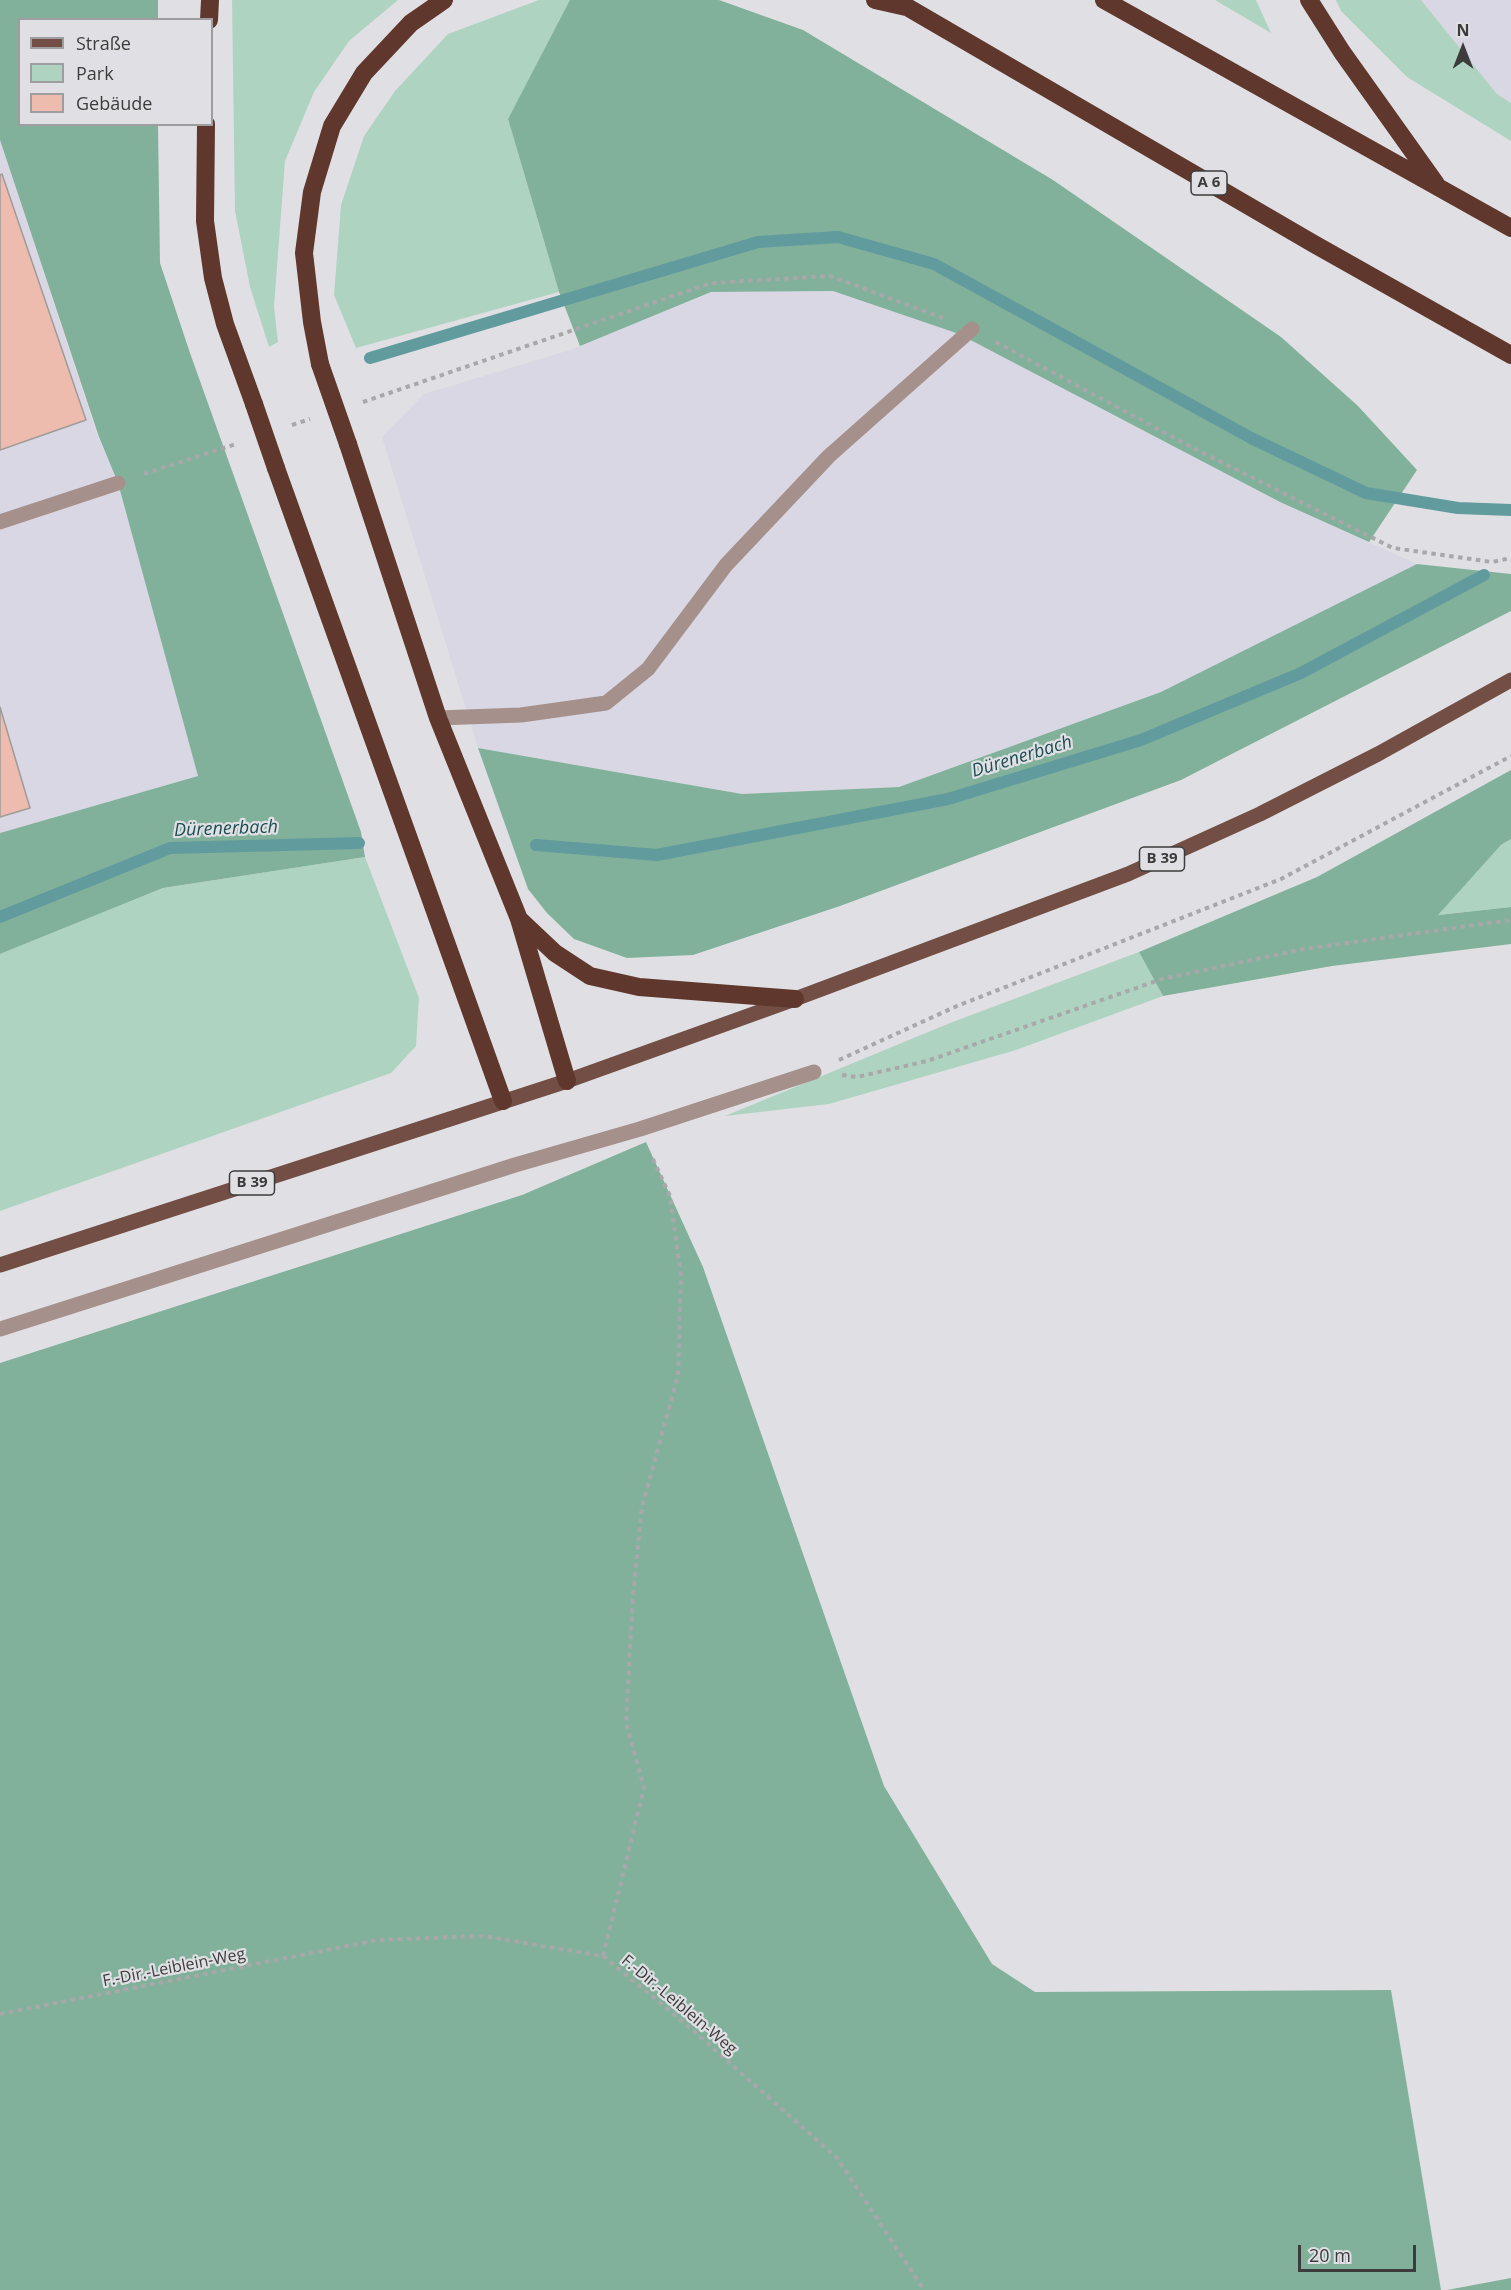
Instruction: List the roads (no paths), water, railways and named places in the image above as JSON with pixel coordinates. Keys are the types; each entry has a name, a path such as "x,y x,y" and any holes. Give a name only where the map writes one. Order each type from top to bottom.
{"highway":[{"path":"209,18 210,0"},
{"path":"444,0 411,23 364,73 332,126 312,192 304,253 312,322 320,364 438,718 519,919 567,1081"},
{"path":"876,0 901,4"},
{"path":"1104,0 1511,228"},
{"path":"1309,0 1342,52 1439,188"},
{"name":"A 6","path":"901,4 1304,238 1511,355"},
{"path":"206,126 205,221 213,278 225,324 503,1101"},
{"path":"519,919 555,953 590,976 639,987 795,999"}],"main road":[{"name":"B 39","path":"0,1265 567,1081 795,999 1128,874 1260,814 1387,749 1511,680"}],"lane":[{"path":"438,718 521,715 606,703 648,669 726,566 829,456 972,329"},
{"path":"0,522 118,483"},
{"path":"0,1329 514,1166 640,1129 814,1072"}],"waterway":[{"path":"370,358 758,242 838,237 934,264 1253,439 1366,493 1458,508 1511,510"},
{"name":"Dürenerbach","path":"536,845 657,855 948,799 1141,740 1301,673 1484,575"},
{"name":"Dürenerbach","path":"0,917 170,848 359,843"}]}
